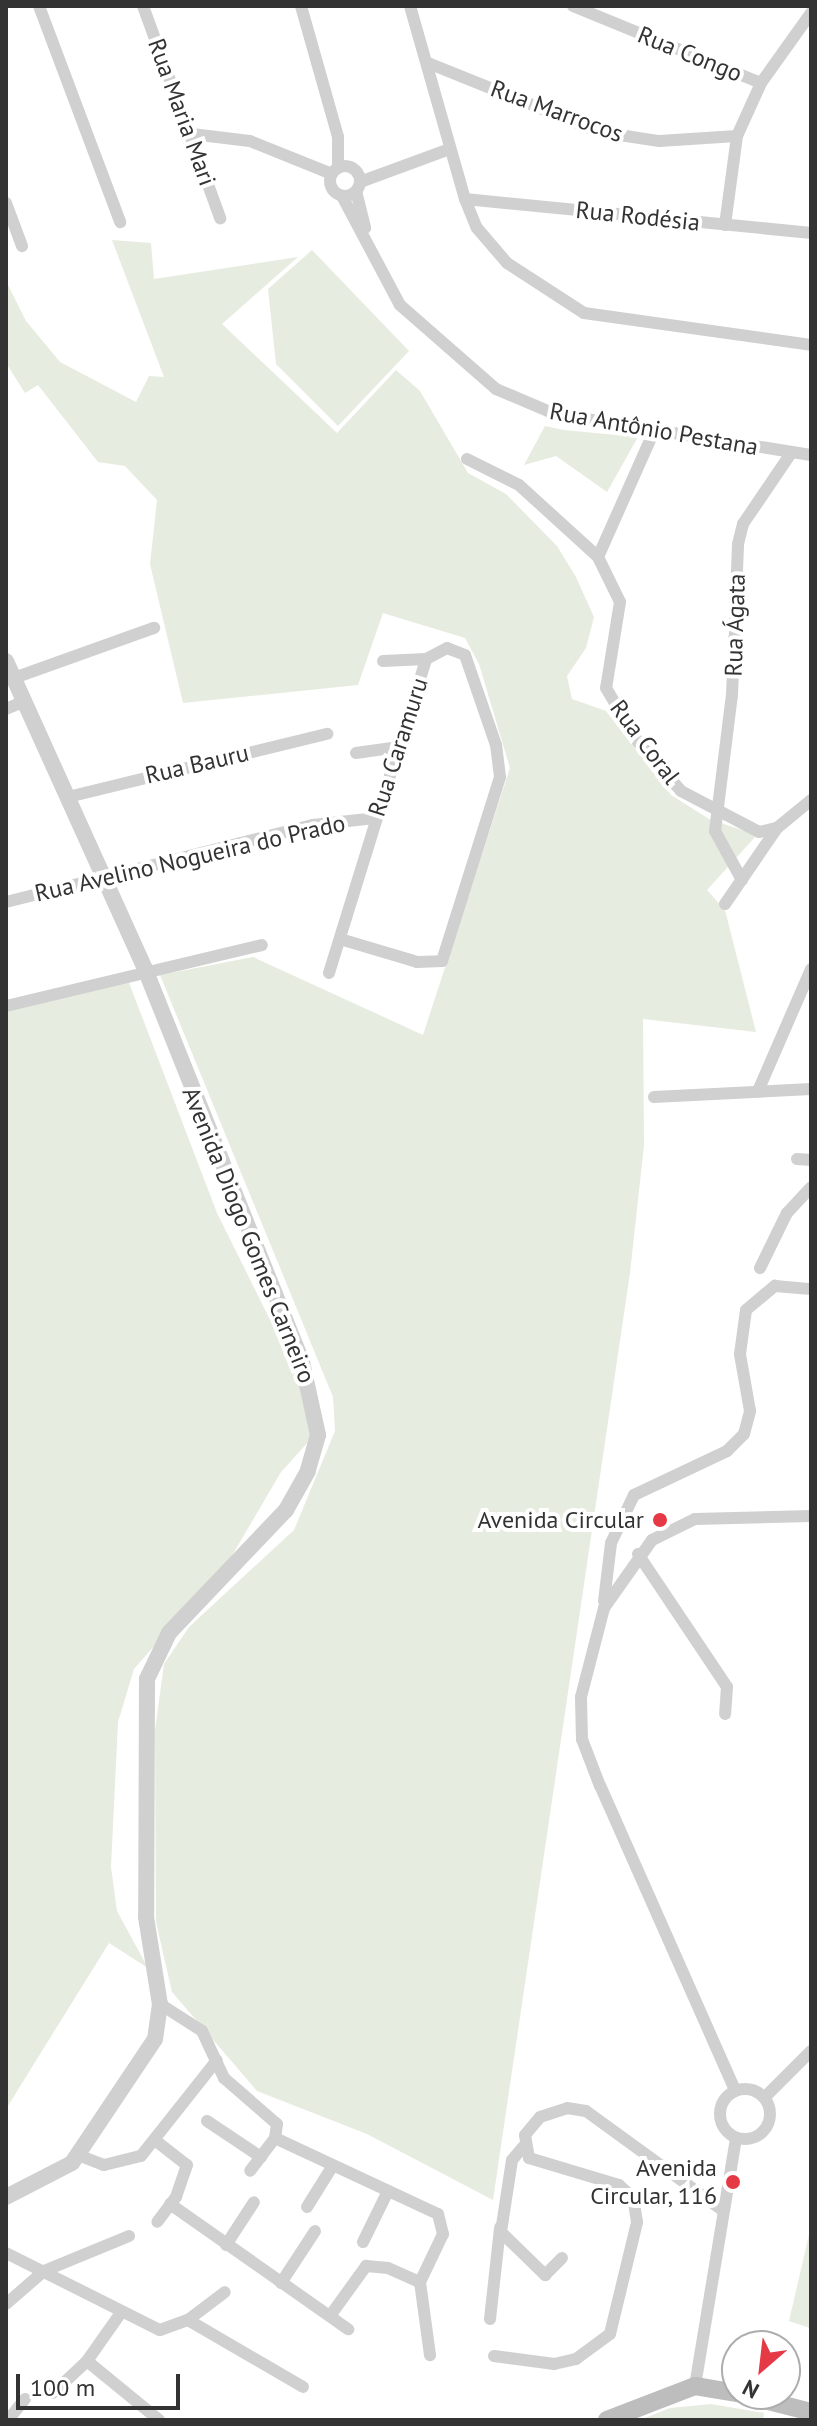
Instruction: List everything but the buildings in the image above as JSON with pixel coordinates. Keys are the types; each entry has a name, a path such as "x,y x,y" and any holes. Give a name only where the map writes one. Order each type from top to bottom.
{"main road":[{"path":"607,2420 695,2386 721,2391"}],"street":[{"path":"28,6 40,10 120,222"},
{"name":"Rua Maria Mari","path":"143,6 220,218"},
{"name":"Rua Antônio Pestana","path":"301,6 346,176 371,254"},
{"path":"410,6 428,63 447,150 465,199 488,244 568,306 602,317 811,345"},
{"name":"Rua Congo","path":"573,6 761,83"},
{"path":"725,225 737,136 761,83 811,13"},
{"name":"Rua Marrocos","path":"428,63 600,132 659,141 737,136"},
{"path":"192,134 250,141 308,166 346,176 447,150"},
{"path":"342,196 346,176"},
{"name":"Rua Antônio Pestana","path":"346,176 342,196 371,254 408,314 496,389 555,414 811,455"},
{"name":"Rua Rodésia","path":"465,199 811,233"},
{"path":"6,203 22,246"},
{"path":"598,557 654,431"},
{"name":"Rua Ágata","path":"718,811 732,695 738,544 743,524 791,453"},
{"name":"Rua Coral","path":"467,459 519,485 598,557 620,602 606,688 659,768 681,791 751,831 777,828"},
{"path":"14,678 154,628"},
{"path":"340,939 417,962 442,961 500,777 472,665 452,648 426,659 383,661"},
{"name":"Rua Caramuru","path":"329,973 426,659"},
{"name":"Avenida Diogo Gomes Carneiro","path":"6,661 145,969 302,1362 318,1435 308,1471 286,1510 169,1633 147,1679 146,1917 160,2004 155,2039 78,2155 6,2197"},
{"path":"6,709 25,701"},
{"name":"Rua Bauru","path":"68,797 327,734"},
{"path":"356,753 398,747"},
{"path":"725,904 777,828 811,800"},
{"path":"718,811 717,839 742,880"},
{"name":"Rua Avelino Nogueira do Prado","path":"7,901 313,825 375,818"},
{"path":"6,1006 145,969 262,945"},
{"path":"758,1091 806,991 811,969"},
{"path":"654,1097 811,1089"},
{"path":"797,1159 811,1160"},
{"path":"760,1268 787,1213 811,1187"},
{"path":"735,2090 632,1867 582,1739 581,1697 604,1608 611,1543 634,1495 727,1451 744,1434 750,1411 740,1336 746,1310 775,1286 811,1289"},
{"path":"604,1608 638,1554 681,1522 811,1516"},
{"path":"638,1554 727,1687 725,1714"},
{"path":"160,2004 202,2031 230,2084 269,2111 277,2124 275,2138 250,2171"},
{"path":"765,2097 811,2051"},
{"path":"78,2155 118,2164 141,2156 156,2141 217,2060"},
{"path":"751,2089 765,2097 771,2112 766,2129 752,2138 736,2138 720,2118 723,2102 735,2090 751,2089"},
{"path":"490,2319 500,2228 512,2160 540,2117 567,2108 586,2111 721,2209"},
{"path":"207,2121 261,2157"},
{"path":"275,2138 443,2219 443,2234 420,2282 430,2355"},
{"path":"695,2386 721,2209 736,2138"},
{"path":"156,2141 187,2165 170,2204 157,2222"},
{"path":"494,2356 554,2364 576,2359 610,2334 637,2222 633,2198 619,2185 539,2163 523,2147"},
{"path":"307,2207 332,2167"},
{"path":"363,2242 388,2191"},
{"path":"226,2245 254,2202"},
{"path":"170,2204 348,2329"},
{"path":"500,2228 545,2275 562,2258"},
{"path":"281,2283 315,2231"},
{"path":"6,2304 44,2271 129,2236"},
{"path":"6,2253 120,2314 160,2330 188,2320 225,2292"},
{"path":"330,2316 366,2266 420,2282"},
{"path":"53,2393 87,2361 120,2314"},
{"path":"188,2320 303,2387"},
{"path":"87,2361 159,2420"},
{"path":"8,2420 25,2399"}],"shaded area":[{"path":"112,240 151,243 154,279 298,257 222,324 337,433 396,370 420,391 468,473 506,494 557,546 576,577 594,617 586,648 567,676 572,699 606,711 671,795 709,819 757,835 707,890 725,910 756,1032 643,1019 644,1145 630,1273 493,2200 367,2134 257,2091 172,1992 156,1922 155,1730 164,1664 189,1627 294,1530 335,1431 333,1397 160,975 253,957 423,1035 510,768 479,664 465,638 383,613 358,685 183,703 150,564 157,500 125,466 98,462 38,385 25,393 6,363 6,281 26,321 60,362 136,402 149,376 164,377"},
{"path":"312,250 409,351 338,426 276,364 268,289"},
{"path":"545,426 638,437 607,492 556,456 524,465"},
{"path":"128,980 217,1213 311,1402 310,1440 281,1472 230,1559 134,1669 118,1722 111,1867 117,1911 148,1968 109,1943 6,2109 6,1010"},
{"path":"811,2226 811,2327 810,2328 789,2321"},
{"path":"711,2404 721,2406 721,2410 764,2413 763,2420 640,2420 670,2408"}],"place":[{"name":"Avenida Circular","path":"660,1520"},
{"name":"Avenida Circular, 116","path":"733,2182"}]}
